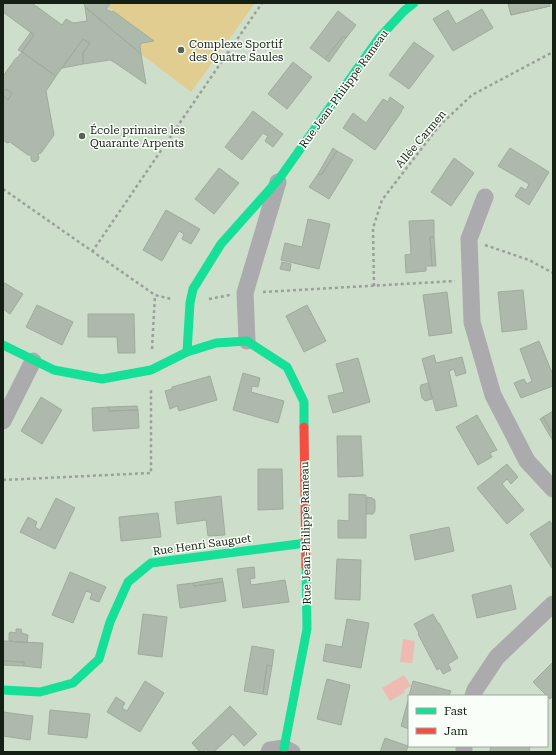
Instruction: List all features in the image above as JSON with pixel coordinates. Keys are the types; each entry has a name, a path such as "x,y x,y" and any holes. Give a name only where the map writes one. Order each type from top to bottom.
{"street":[{"name":"Rue Jean-Philippe Rameau","path":"187,352 190,303 193,289 221,244 279,179 379,38 404,11 414,3"},
{"name":"Rue Jean-Philippe Rameau","path":"279,179 245,293 247,341 288,367 304,402 307,629 282,751"},
{"path":"485,197 469,239 472,322 493,395 527,461 553,489"},
{"path":"3,345 54,370 102,379 151,370 187,352 216,343 247,341"},
{"path":"3,421 33,361"},
{"name":"Rue Henri Sauguet","path":"3,690 40,692 73,683 99,659 110,622 128,582 151,563 306,543"},
{"path":"473,695 474,690 497,657 553,604"}],"path":[{"path":"92,252 262,3"},
{"name":"Allée Carmen","path":"374,286 373,228 382,200 439,126 472,95 553,52"},
{"path":"469,239 529,260 553,273"},
{"path":"3,480 151,473 151,370 155,295"}],"shaded area":[{"name":"Complexe Sportif des Quatre Saules","path":"111,3 255,3 191,92 141,54 140,45 142,43 154,41 108,7"},
{"path":"403,639 415,641 412,663 400,662"},
{"path":"404,675 411,686 404,690 405,692 390,701 382,688"}],"building":[{"path":"3,3 32,3 62,25 66,19 73,23 87,21 85,7 141,54 146,84 110,60 83,64 83,53 90,43 83,39 56,76 22,52 34,35 3,12"},
{"path":"84,3 111,3 106,9 112,12 113,11 154,41 142,43 140,45 141,54 85,7"},
{"path":"508,3 549,3 550,6 511,15"},
{"path":"508,3 549,3 550,6 511,15"},
{"path":"482,9 493,28 453,51 433,19 448,10 456,24"},
{"path":"338,11 356,25 346,38 343,36 325,59 310,48"},
{"path":"31,32 34,35 22,52 18,50"},
{"path":"343,36 346,38 329,62 325,59"},
{"path":"83,39 90,43 83,53 83,64 62,68"},
{"path":"414,42 434,56 409,89 389,75"},
{"path":"22,52 56,76 46,91 54,135 41,153 38,154 38,160 35,162 32,161 31,155 28,155 10,142 7,143 3,140 3,98 5,97 8,100 12,93 3,87 3,76"},
{"path":"293,62 312,77 287,109 268,94"},
{"path":"5,89 12,93 8,100 5,97 3,98 3,92"},
{"path":"390,97 404,107 375,150 343,128 353,113 366,123 383,99 388,102"},
{"path":"253,111 283,134 273,147 265,141 268,136 263,133 242,160 225,147"},
{"path":"333,148 337,151 321,175 318,174"},
{"path":"510,148 549,172 529,205 515,196 521,187 526,190 529,184 498,166"},
{"path":"337,151 353,160 329,199 309,187 318,174 321,175"},
{"path":"454,158 474,173 451,206 431,192"},
{"path":"219,168 239,183 214,214 195,199"},
{"path":"166,210 200,229 191,244 182,239 184,234 179,231 162,261 143,250"},
{"path":"308,219 330,224 319,269 281,260 285,243 302,247"},
{"path":"434,220 434,237 430,237 432,266 426,266 426,271 406,273 405,255 411,254 409,221"},
{"path":"430,237 434,237 436,266 432,266"},
{"path":"282,262 291,264 290,271 280,269"},
{"path":"3,282 23,294 10,314 3,309"},
{"path":"523,290 527,329 502,332 498,292"},
{"path":"447,292 452,333 429,336 423,295"},
{"path":"37,305 73,322 62,345 26,327"},
{"path":"307,305 326,341 304,352 286,316"},
{"path":"88,314 134,314 135,353 118,353 117,337 88,337"},
{"path":"539,341 553,375 553,386 521,398 514,383 524,379 527,384 532,381 520,349"},
{"path":"434,355 436,363 462,357 466,373 456,376 454,369 449,371 457,406 436,411 422,359"},
{"path":"358,358 370,402 333,413 328,396 344,392 336,364"},
{"path":"243,373 260,378 258,387 252,386 251,392 284,401 278,423 233,410"},
{"path":"210,376 217,400 179,411 177,406 170,409 165,391 172,389 172,387"},
{"path":"428,383 432,399 425,401 422,398 420,388 421,385"},
{"path":"41,397 62,410 42,444 21,431"},
{"path":"137,406 138,410 109,411 108,407"},
{"path":"108,407 109,411 138,410 139,428 93,431 92,408"},
{"path":"553,411 553,434 543,417"},
{"path":"477,415 497,450 490,453 492,457 478,465 456,427"},
{"path":"543,417 553,434 553,441 540,419"},
{"path":"337,436 361,436 363,476 338,477"},
{"path":"507,464 518,477 511,484 507,479 502,484 524,510 507,524 477,488"},
{"path":"258,469 282,469 283,509 258,510"},
{"path":"349,494 366,495 366,538 338,538 338,520 349,521"},
{"path":"221,496 225,535 208,536 206,520 177,524 175,502"},
{"path":"367,497 375,500 375,511 373,514 366,514"},
{"path":"56,498 75,508 55,549 20,532 28,517 37,522 35,527 40,530"},
{"path":"158,513 161,537 121,541 119,517"},
{"path":"550,521 553,526 552,568 530,534"},
{"path":"449,527 454,551 415,560 410,535"},
{"path":"337,559 361,560 360,600 335,599"},
{"path":"254,567 255,578 250,579 251,585 285,580 289,602 243,608 237,569"},
{"path":"70,572 106,587 99,602 90,599 92,593 86,591 73,623 52,615"},
{"path":"222,578 223,582 194,586 193,583"},
{"path":"223,582 226,601 180,608 177,585 193,583 194,586"},
{"path":"511,585 516,609 477,618 472,595"},
{"path":"143,614 167,617 162,657 138,654"},
{"path":"433,614 458,658 448,664 451,670 443,674 440,668 437,670 414,624"},
{"path":"347,619 369,623 361,668 323,661 326,644 342,647"},
{"path":"16,629 21,629 22,633 28,635 27,643 9,641 9,633 16,633"},
{"path":"3,641 43,643 41,668 24,666 24,662 3,661"},
{"path":"252,646 274,650 272,666 267,665 263,694 244,691"},
{"path":"3,661 24,662 24,666 3,665"},
{"path":"553,662 553,696 550,699 548,695 546,695 533,682"},
{"path":"267,665 272,666 267,695 263,694"},
{"path":"327,679 350,685 341,725 317,719"},
{"path":"145,681 164,693 140,732 107,712 116,697 125,703 122,708 127,711"},
{"path":"413,681 451,691 449,695 409,695"},
{"path":"408,701 408,729 401,726"},
{"path":"230,706 257,734 244,746 233,734 214,752 209,752 206,749 204,752 200,752 192,743"},
{"path":"50,710 90,714 87,738 48,734"},
{"path":"3,712 33,716 30,740 3,736"},
{"path":"385,738 408,746 406,752 380,752"},
{"path":"491,747 530,747 529,752 490,751"}],"traffic: fast":[{"path":"187,352 190,303 193,289 221,244 279,179 379,38 404,11 414,3"},
{"path":"3,345 54,370 102,379 151,370 187,352 216,343 247,341 287,367 304,402 304,427"},
{"path":"3,690 40,692 73,683 99,659 110,622 128,582 151,563 306,543"},
{"path":"284,748 307,629 306,566"}],"traffic: jam":[{"path":"304,427 306,566"}],"place":[{"name":"Complexe Sportif des Quatre Saules","path":"181,50"},
{"name":"École primaire les Quarante Arpents","path":"82,136"}]}
